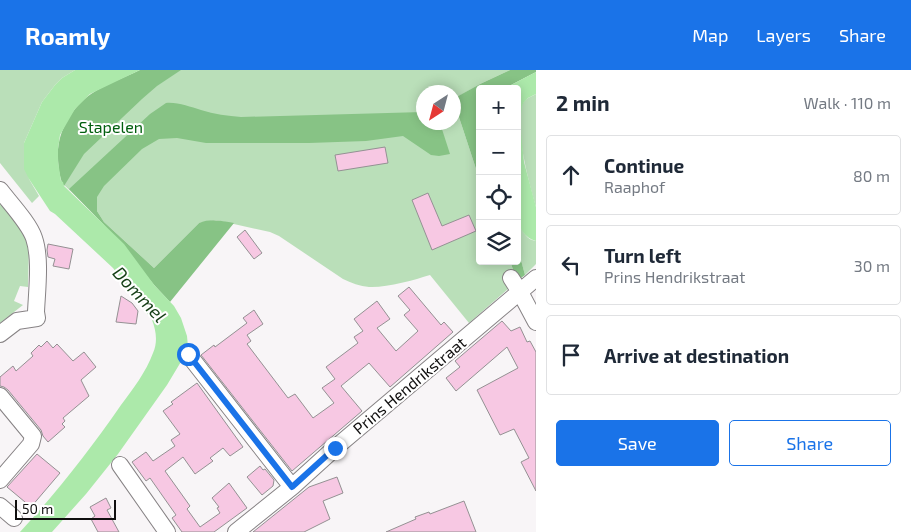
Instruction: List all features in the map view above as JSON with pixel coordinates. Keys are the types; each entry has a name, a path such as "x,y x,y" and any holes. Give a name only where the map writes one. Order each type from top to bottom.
{"street":[{"path":"0,190 28,226 34,237 37,258 37,318 17,320 0,334"},
{"path":"511,278 536,322"},
{"name":"Prins Hendrikstraat","path":"236,532 292,487 335,448 536,278"},
{"path":"188,354 292,487"},
{"path":"0,396 33,436 31,444 0,480"},
{"path":"120,465 168,532"},
{"path":"0,506 14,518"}],"green space":[{"path":"0,70 75,70 62,78 42,102 24,143 29,179 39,196 32,203 0,163"},
{"name":"Stapelen","path":"140,70 510,70 476,85 461,95 461,85 416,85 416,130 461,130 461,123 476,169 476,265 511,265 517,281 469,323 430,275 383,286 369,287 359,285 343,279 279,236 270,232 216,220 199,223 154,268 104,222 97,211 88,208 61,182 97,91"},
{"name":"Stapelen","path":"140,70 181,70 157,86 84,154 64,186 59,171 58,147 63,129 72,113 84,99 96,90"},
{"path":"510,70 536,70 536,72 511,85 478,85"},
{"path":"476,86 476,169 461,123 461,95"},
{"path":"536,94 536,207 521,138 521,109 527,99"},
{"path":"166,103 179,104 216,114 241,117 416,112 416,130 442,130 450,154 431,155 403,136 366,141 309,143 206,143 177,138 159,139 142,149 104,186 97,197 97,211 104,222 154,268 199,223 212,220 234,223 170,302 103,224 69,189 150,114"},
{"path":"0,202 20,226 29,245 28,287 20,286 14,301 23,305 0,323"},
{"path":"521,228 528,238 536,241 536,264 525,275 521,260"},
{"path":"521,260 525,275 517,281 511,265 521,265"}],"water":[{"name":"Dommel","path":"75,70 140,70 90,94 75,109 60,135 58,161 61,181 124,244 155,286 174,306 181,318 187,336 188,347 167,385 118,454 52,532 20,532 60,486 135,387 156,345 152,320 113,268 50,211 24,169 24,143 42,102 62,78"},
{"path":"536,72 536,94 524,102 521,114 521,85 511,85"},
{"path":"521,132 524,162 536,207 536,241 526,235 521,229"}],"building":[{"path":"385,147 388,163 338,171 335,155"},
{"path":"428,193 442,226 469,215 476,231 432,250 412,200"},
{"path":"245,230 262,253 254,259 237,237"},
{"path":"48,244 73,249 69,269 53,266 55,259 48,257"},
{"path":"409,287 441,325 444,322 453,332 390,387 369,363 341,386 362,411 292,471 201,355 247,323 243,318 254,310 263,324 247,335 251,341 247,344 288,398 295,394 313,418 334,403 322,388 335,379 326,367 358,343 354,337 363,331 354,319 377,301 390,319 377,328 396,351 418,331 404,315 410,310 398,296"},
{"path":"121,296 132,303 138,311 136,324 116,322"},
{"path":"502,321 511,331 520,327 527,342 530,341 536,352 536,491 521,462 529,458 514,429 500,435 477,390 518,368 507,347 456,391 446,378 460,367 455,361"},
{"path":"47,341 53,348 57,344 73,361 84,352 96,367 81,380 89,396 63,418 65,421 62,424 65,427 48,442 41,430 8,390 0,386 0,377 13,366 16,371 33,356 31,353 39,345 41,347"},
{"path":"197,383 243,447 230,456 223,448 210,458 213,461 195,474 183,457 165,471 190,506 187,509 200,527 220,513 217,508 219,507 212,498 229,483 247,508 214,532 182,532 172,518 176,515 150,478 146,481 132,462 146,452 153,461 175,446 171,440 180,434 163,411 173,404 171,402"},
{"path":"37,454 60,473 31,507 7,487"},
{"path":"260,466 274,480 273,486 262,495 247,477"},
{"path":"337,477 343,493 323,501 330,519 304,532 253,532 309,487"},
{"path":"106,498 111,508 107,510 119,532 98,532 91,519 95,516 90,507"},
{"path":"464,501 476,532 386,532 416,519 415,517 429,512 430,514"}],"route":[{"path":"188,354 292,487 335,448"}]}
